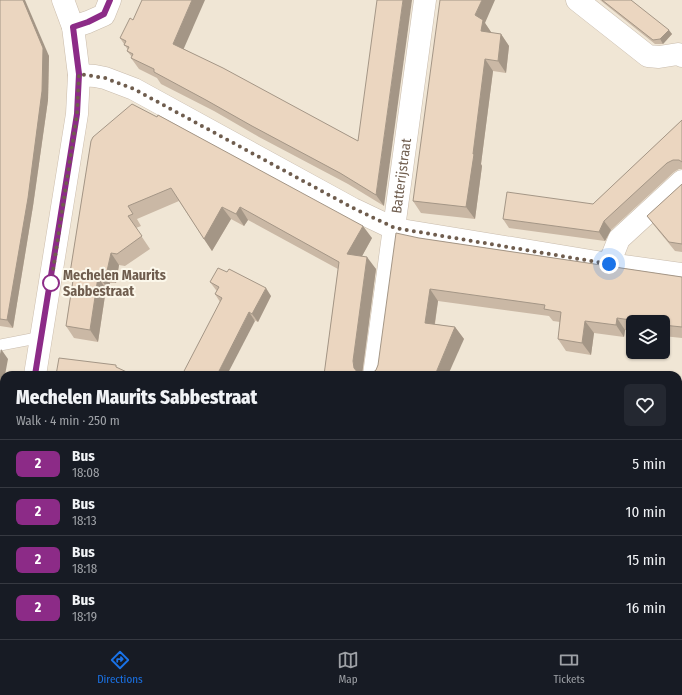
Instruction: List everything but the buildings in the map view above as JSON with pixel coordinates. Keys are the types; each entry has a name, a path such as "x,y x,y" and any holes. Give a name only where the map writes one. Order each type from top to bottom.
{"street":[{"path":"37,371 77,114 79,74 73,27 63,0"},
{"path":"73,27 104,14 110,0"},
{"name":"Batterijstraat","path":"375,371 425,0"},
{"path":"577,0 648,56 660,57 678,54 682,56"},
{"path":"79,74 105,78 134,89 353,208 395,228 609,264 682,274"},
{"path":"609,264 619,238 682,181"}],"lane":[{"path":"0,345 42,337"}],"shaded area":[{"path":"0,0 682,0 682,371 0,371"}],"bus line":[{"name":"2","path":"36,371 45,322 77,114 79,74 73,27 104,14 110,0"}],"place":[{"name":"Mechelen Maurits Sabbestraat","path":"51,283"}],"route":[{"path":"51,283 77,114 79,74 105,78 134,89 353,208 395,228 609,264"}]}
